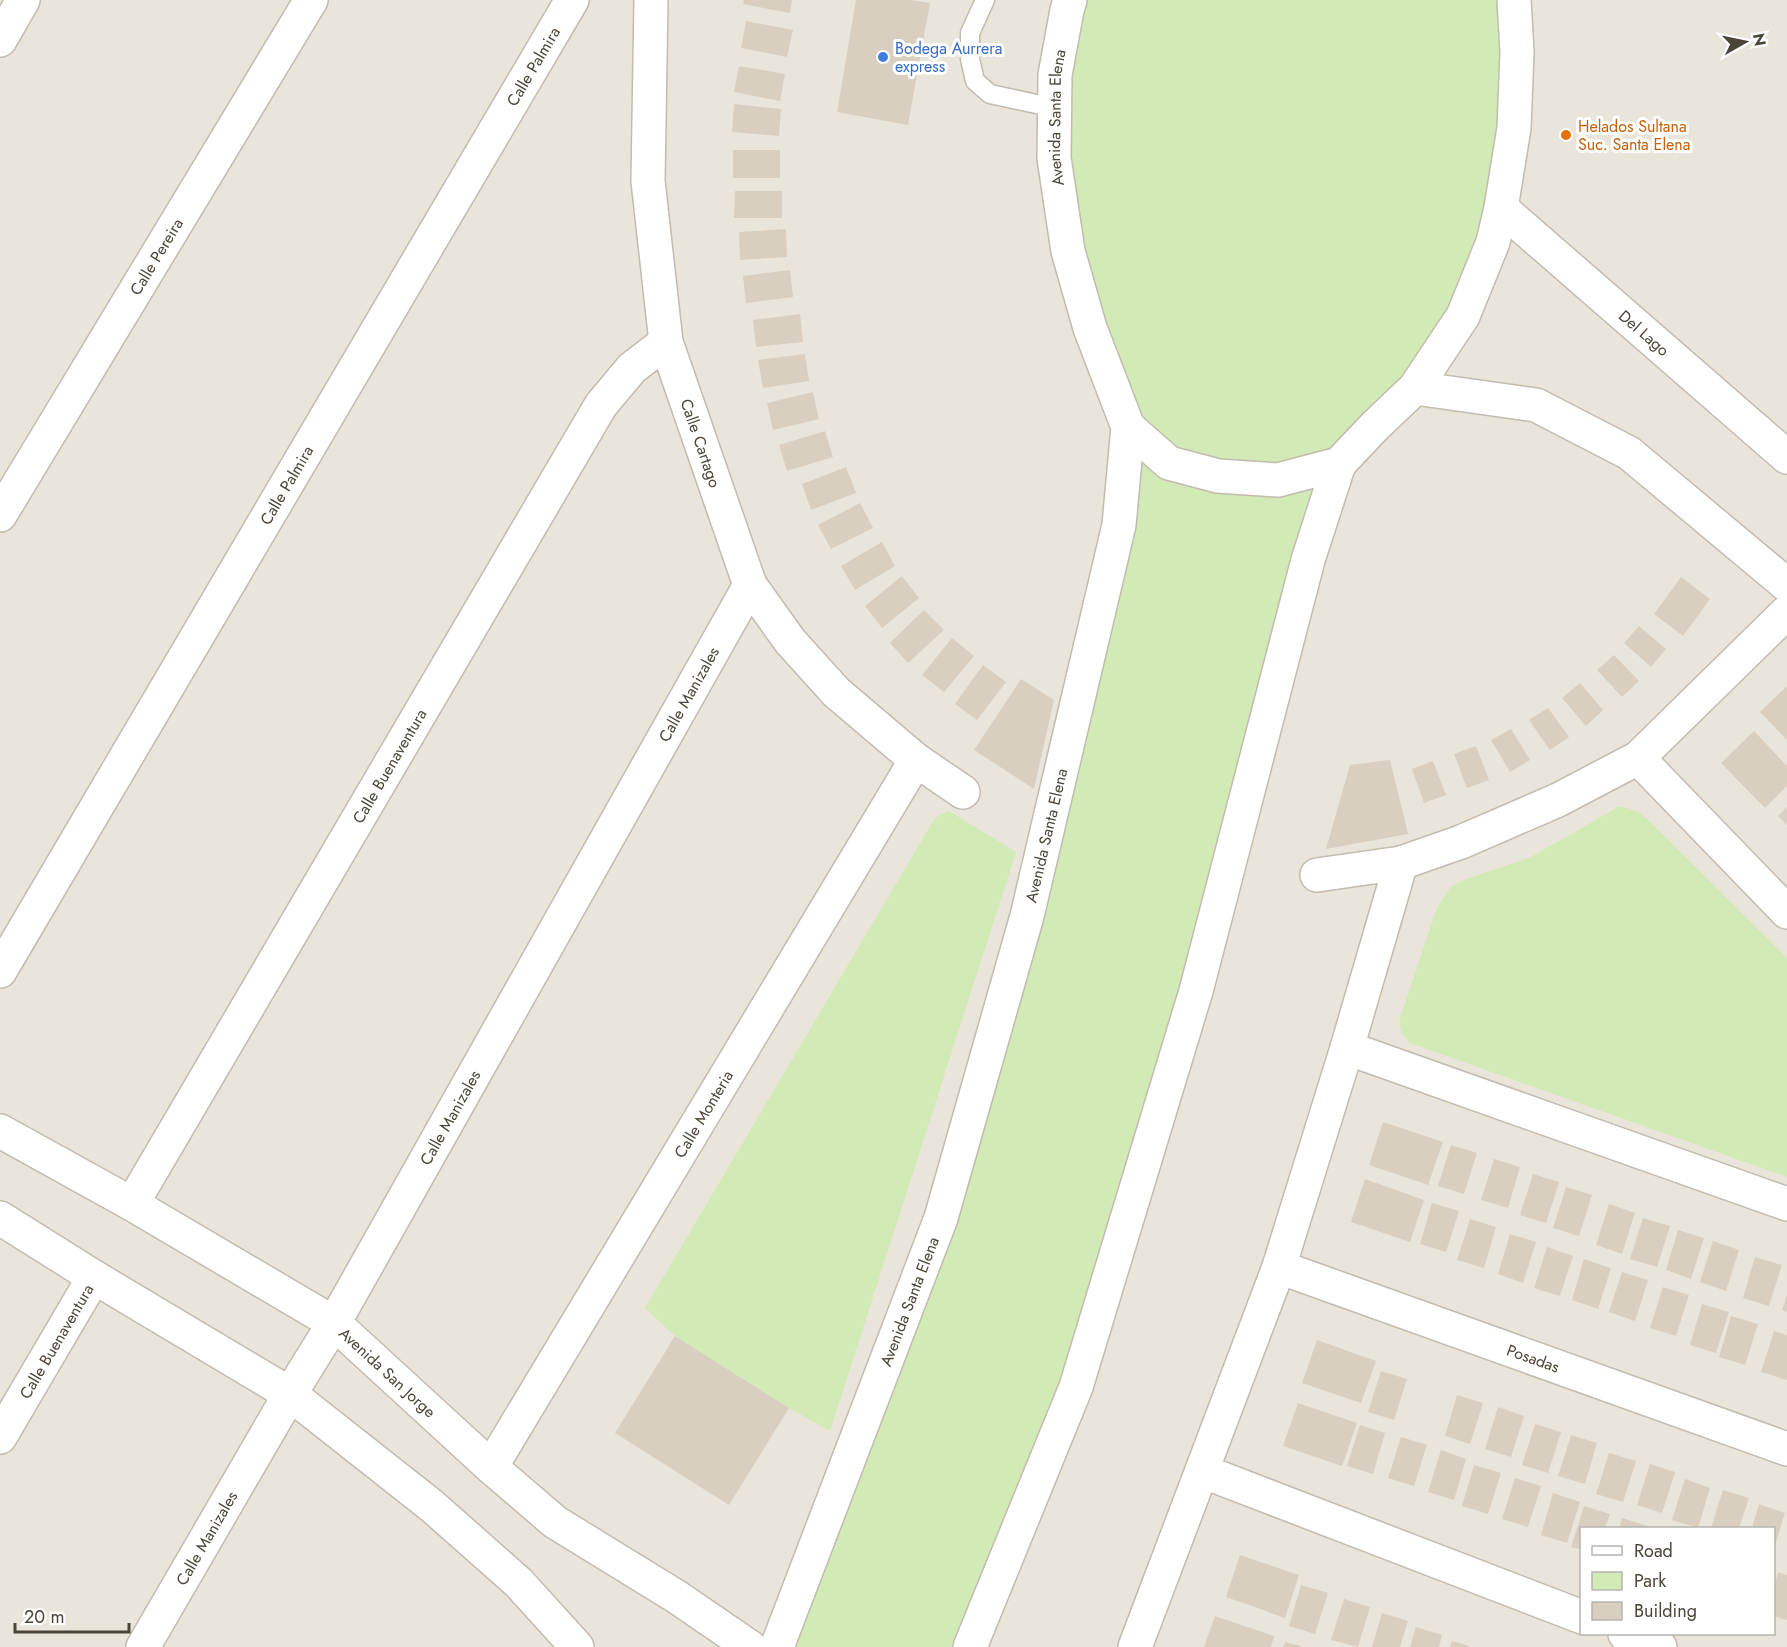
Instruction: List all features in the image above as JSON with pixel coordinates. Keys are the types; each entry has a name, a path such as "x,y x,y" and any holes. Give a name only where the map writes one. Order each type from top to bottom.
{"street":[{"path":"0,40 23,0"},
{"name":"Calle Pereira","path":"0,514 311,0"},
{"name":"Calle Palmira","path":"0,971 572,0"},
{"path":"970,1647 1076,1387 1196,991 1308,560 1339,464 1415,388 1463,316 1493,242 1514,128 1517,52 1514,0"},
{"name":"Calle Cartago","path":"648,1 648,181 666,342 750,585 790,641 836,692 916,760 963,792"},
{"name":"Avenida Santa Elena","path":"777,1647 941,1218 1027,916 1119,525 1128,427 1090,328 1068,252 1054,158 1055,75 1063,3"},
{"name":"Del Lago","path":"1501,208 1787,457"},
{"name":"Calle Buenaventura","path":"132,1204 601,405 632,368 666,342"},
{"path":"1415,388 1536,405 1629,453 1787,585"},
{"path":"1128,427 1169,463 1218,476 1278,480 1339,464"},
{"name":"Calle Manizales","path":"143,1647 290,1394 334,1323 750,585"},
{"path":"1317,875 1401,863 1461,842 1558,800 1638,758 1787,612"},
{"path":"1638,758 1787,912"},
{"name":"Calle Monteria","path":"491,1467 916,760"},
{"path":"1135,1647 1279,1267 1401,863"},
{"path":"1347,1048 1787,1204"},
{"name":"Avenida San Jorge","path":"0,1131 132,1204 334,1323 491,1467 555,1522 677,1597 750,1647"},
{"path":"0,1218 290,1394 441,1514 519,1583 577,1647"},
{"name":"Posadas","path":"1279,1267 1787,1449"},
{"name":"Calle Buenaventura","path":"0,1437 94,1277"},
{"path":"1202,1471 1580,1617"},
{"path":"1628,1635 1660,1647"}],"lane":[{"path":"985,0 970,33 970,59 975,81 990,94 1055,108"}],"shaded area":[{"path":"0,0 1787,0 1787,1647 0,1647"}],"green space":[{"path":"1070,0 1514,0 1479,276 1339,464 1196,991 970,1647 777,1647 941,1218 1128,427 1068,252"},
{"path":"1618,807 1634,810 1647,819 1787,958 1787,1177 1410,1043 1402,1032 1400,1019 1437,908 1450,888 1460,881 1531,857"},
{"path":"949,811 1016,852 830,1431 789,1408 675,1336 645,1308 935,818"}],"building":[{"path":"744,0 792,0 790,13 743,4"},
{"name":"Bodega Aurrera express","path":"856,0 911,0 930,3 908,125 837,112"},
{"path":"746,21 793,30 787,57 741,48"},
{"path":"739,66 785,74 780,101 734,92"},
{"path":"734,104 781,109 779,136 732,132"},
{"path":"733,150 780,150 780,178 733,178"},
{"path":"735,191 782,191 782,218 734,218"},
{"path":"786,229 787,257 740,260 739,232"},
{"path":"790,270 793,297 746,303 743,276"},
{"path":"800,314 803,342 756,347 753,320"},
{"path":"805,354 809,381 763,388 758,360"},
{"path":"813,392 819,419 773,430 767,403"},
{"path":"825,431 833,457 787,471 779,445"},
{"path":"846,467 856,493 811,510 802,484"},
{"path":"860,503 873,528 831,549 818,525"},
{"path":"882,542 895,566 855,590 841,566"},
{"path":"902,576 919,598 882,628 865,606"},
{"path":"1681,577 1710,599 1683,636 1654,614"},
{"path":"924,610 944,630 908,663 890,643"},
{"path":"1639,626 1666,649 1651,667 1624,643"},
{"path":"952,638 974,656 944,692 922,675"},
{"path":"1614,655 1639,681 1622,697 1597,670"},
{"path":"983,665 1006,682 977,720 955,704"},
{"path":"1021,679 1054,700 1034,789 974,750"},
{"path":"1580,683 1603,710 1586,726 1562,698"},
{"path":"1787,686 1787,740 1760,712"},
{"path":"1548,708 1569,737 1550,750 1529,720"},
{"path":"1511,729 1530,760 1510,772 1491,740"},
{"path":"1754,731 1787,766 1787,786 1765,808 1721,763"},
{"path":"1476,746 1489,780 1467,788 1454,754"},
{"path":"1390,760 1408,834 1326,849 1350,765"},
{"path":"1433,761 1446,795 1424,803 1412,769"},
{"path":"1787,807 1787,825 1778,816"},
{"path":"1383,1122 1443,1142 1428,1185 1369,1165"},
{"path":"1451,1145 1477,1153 1464,1194 1438,1186"},
{"path":"1494,1159 1520,1167 1508,1208 1481,1200"},
{"path":"1533,1174 1559,1182 1546,1223 1520,1215"},
{"path":"1365,1179 1424,1200 1410,1242 1351,1222"},
{"path":"1566,1187 1592,1195 1579,1236 1553,1228"},
{"path":"1432,1203 1459,1211 1446,1252 1420,1244"},
{"path":"1609,1204 1635,1213 1622,1254 1596,1245"},
{"path":"1643,1218 1670,1226 1657,1267 1630,1259"},
{"path":"1470,1219 1496,1227 1484,1268 1457,1260"},
{"path":"1678,1230 1704,1238 1691,1279 1666,1270"},
{"path":"1510,1234 1536,1242 1523,1283 1498,1274"},
{"path":"1713,1241 1739,1250 1726,1291 1700,1282"},
{"path":"1547,1247 1573,1256 1560,1296 1534,1288"},
{"path":"1755,1257 1782,1265 1769,1306 1743,1298"},
{"path":"1584,1259 1611,1268 1598,1309 1572,1300"},
{"path":"1622,1272 1648,1280 1635,1321 1609,1312"},
{"path":"1663,1287 1689,1295 1676,1336 1650,1328"},
{"path":"1787,1295 1787,1312 1782,1310"},
{"path":"1702,1304 1729,1312 1716,1353 1690,1345"},
{"path":"1731,1316 1758,1324 1745,1365 1719,1357"},
{"path":"1774,1331 1787,1335 1787,1380 1761,1372"},
{"path":"675,1336 789,1408 729,1505 615,1433"},
{"path":"1317,1340 1376,1361 1361,1403 1302,1383"},
{"path":"1381,1371 1407,1379 1394,1420 1368,1412"},
{"path":"1457,1395 1483,1403 1470,1444 1445,1436"},
{"path":"1298,1403 1357,1423 1342,1466 1283,1446"},
{"path":"1498,1407 1524,1416 1511,1457 1485,1449"},
{"path":"1535,1424 1561,1432 1548,1473 1522,1465"},
{"path":"1360,1425 1385,1433 1373,1474 1347,1466"},
{"path":"1571,1435 1597,1443 1585,1484 1558,1476"},
{"path":"1401,1437 1427,1445 1414,1486 1388,1478"},
{"path":"1441,1450 1466,1459 1454,1500 1428,1492"},
{"path":"1609,1453 1636,1461 1623,1502 1596,1494"},
{"path":"1650,1464 1675,1472 1662,1513 1637,1505"},
{"path":"1474,1465 1501,1473 1488,1514 1462,1506"},
{"path":"1515,1478 1541,1486 1528,1527 1502,1519"},
{"path":"1685,1479 1710,1488 1698,1527 1672,1520"},
{"path":"1723,1490 1749,1498 1739,1527 1711,1527"},
{"path":"1553,1493 1580,1502 1567,1543 1541,1535"},
{"path":"1759,1504 1785,1513 1775,1545 1775,1527 1752,1527"},
{"path":"1584,1506 1610,1514 1605,1527 1580,1527 1580,1549 1571,1547"},
{"path":"1622,1518 1648,1526 1648,1527 1619,1527"},
{"path":"1240,1555 1299,1575 1285,1618 1226,1597"},
{"path":"1778,1572 1787,1575 1787,1620 1775,1616 1775,1584"},
{"path":"1301,1585 1328,1593 1315,1634 1289,1626"},
{"path":"1344,1599 1370,1607 1358,1647 1331,1640"},
{"path":"1382,1613 1408,1621 1400,1647 1372,1647"},
{"path":"1215,1616 1274,1636 1271,1647 1204,1647"},
{"path":"1416,1627 1442,1635 1439,1647 1410,1647"},
{"path":"1452,1641 1469,1646 1469,1647 1450,1647"},
{"path":"1285,1642 1301,1646 1301,1647 1283,1647"}],"place":[{"name":"Bodega Aurrera express","path":"883,57"},
{"name":"Helados Sultana Suc. Santa Elena","path":"1566,135"}]}
